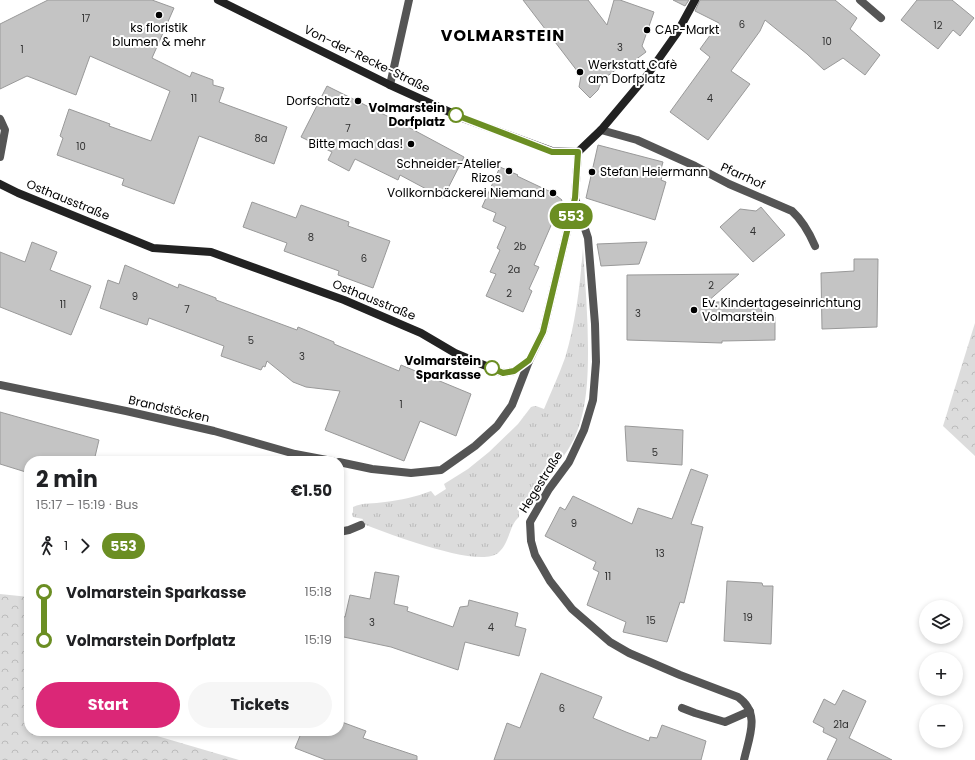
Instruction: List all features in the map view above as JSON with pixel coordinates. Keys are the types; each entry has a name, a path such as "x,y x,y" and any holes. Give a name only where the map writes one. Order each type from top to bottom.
{"street":[{"name":"Von-der-Recke-Straße","path":"218,0 390,85 465,119 552,152 578,152"},
{"path":"390,85 409,0"},
{"path":"578,152 601,130 648,74 677,33 695,0"},
{"path":"860,0 881,18"},
{"path":"0,119 5,130 0,157"},
{"name":"Pfarrhof","path":"601,130 637,140 695,166 729,184 792,211 805,225 815,246"},
{"name":"Osthausstraße","path":"0,184 18,193 154,248 211,252 344,300 421,333 455,352 503,373 514,371 529,360 543,332 575,198 578,152"},
{"name":"Hegestraße","path":"575,198 589,245 595,324 596,362 593,400 584,430 569,462 549,489 530,522 531,541 535,556 550,581 572,609 610,642 629,653 673,672 738,697 744,702 750,711"},
{"path":"344,463 372,469 411,473 441,470 475,446 498,426 512,405 529,360"},
{"name":"Brandstöcken","path":"0,385 214,431 306,456"},
{"path":"344,530 361,525"},
{"path":"682,708 725,722 750,711 752,725 744,760"}],"green space":[{"path":"583,248 588,324 588,360 586,395 582,417 574,439 562,459 519,511 519,517 513,525 502,549 498,553 488,557 453,553 392,535 361,523 363,519 353,517 353,507 361,504 381,503 403,499 431,491 435,496 446,489 444,484 468,469 489,452 518,424 531,407 536,406 544,409 563,364 569,344 577,303"},
{"path":"975,323 975,456 943,426"},
{"path":"0,594 24,596 24,736 157,736 239,760 0,760"}],"building":[{"path":"48,0 152,0 174,8 152,58 190,77 192,72 213,80 213,85 224,88 219,102 287,127 274,164 199,136 174,204 122,185 124,179 57,155 63,138 60,136 69,109 110,124 109,126 151,141 170,91 90,56 76,95 27,76 0,89 0,24"},
{"path":"523,0 588,0 607,25 614,0 620,0 654,12 642,46 646,52 627,66 625,63 602,80 598,90 590,98 579,87 581,76"},
{"path":"673,0 689,0 685,6"},
{"path":"700,0 835,0 857,18 850,29 880,55 865,75 843,58 824,70 807,54 765,20 760,31 731,71 750,84 708,140 670,112 710,57 700,49 719,23 695,11"},
{"path":"917,0 952,0 974,18 960,36 953,30 938,49 901,20"},
{"path":"327,86 464,157 443,198 400,175 398,180 355,159 349,171 328,160 332,152 301,137"},
{"path":"598,145 663,162 661,169 664,170 661,180 666,182 655,220 586,198"},
{"path":"500,167 553,193 562,200 534,265 539,267 529,289 532,291 523,312 486,296 496,274 490,272 500,250 497,248 506,227 493,221 496,213 482,207"},
{"path":"252,202 296,218 301,205 349,222 348,226 390,241 373,288 338,275 339,271 284,251 287,243 243,227"},
{"path":"761,207 785,235 753,262 720,227 740,209 756,211"},
{"path":"32,242 57,252 50,270 91,286 71,335 0,307 0,252 25,262"},
{"path":"647,242 639,264 601,266 597,244"},
{"path":"854,259 878,259 877,327 822,329 821,273 854,271"},
{"path":"125,265 178,288 179,284 216,298 216,300 297,330 298,327 334,342 334,344 399,371 401,365 471,394 456,436 420,421 404,461 325,430 340,391 306,387 293,382 267,361 265,367 263,366 261,370 221,356 224,346 149,318 147,325 100,308 108,280 119,284"},
{"name":"Ev. Kindertageseinrichtung Volmarstein","path":"739,274 707,302 761,302 762,317 775,317 775,340 722,341 722,343 627,340 627,275"},
{"path":"0,412 99,440 95,456 24,456 24,471 0,464"},
{"path":"625,426 683,430 682,465 627,461"},
{"path":"691,469 708,475 691,524 703,527 684,603 680,602 667,642 623,632 626,622 587,605 599,572 593,569 596,562 545,536 560,507 565,510 573,496 632,524 638,508 672,519"},
{"path":"375,572 399,576 394,604 408,607 407,611 453,627 460,607 468,606 469,600 518,613 515,626 526,629 519,656 465,642 458,670 391,647 344,637 344,617 350,595 370,599"},
{"path":"727,581 762,583 763,586 773,586 771,644 724,641"},
{"path":"541,673 602,697 593,718 626,732 649,741 650,737 657,738 662,725 706,741 701,760 494,760 507,723 520,728"},
{"path":"843,690 866,701 849,738 892,760 827,760 837,739 823,732 824,728 813,722 824,699 835,705"},
{"path":"344,723 366,731 363,738 417,756 417,760 326,760 295,748 300,736 344,736"}],"bus line":[{"name":"553","path":"456,115 552,152 578,152 575,198 543,332 529,360 514,371 503,373 492,368"}],"place":[{"name":"ks floristik blumen & mehr","path":"159,15"},
{"name":"CAP-Markt","path":"647,30"},
{"name":"Werkstatt Cafè am Dorfplatz","path":"580,72"},
{"name":"Dorfschatz","path":"358,101"},
{"name":"Volmarstein Dorfplatz","path":"456,115"},
{"name":"Bitte mach das!","path":"411,144"},
{"name":"Schneider-Atelier Rizos","path":"509,171"},
{"name":"Stefan Heiermann","path":"592,172"},
{"name":"Vollkornbäckerei Niemand","path":"553,193"},
{"name":"Ev. Kindertageseinrichtung Volmarstein","path":"694,310"},
{"name":"Volmarstein Sparkasse","path":"492,368"}],"district":[{"name":"VOLMARSTEIN","path":"503,35"}]}
